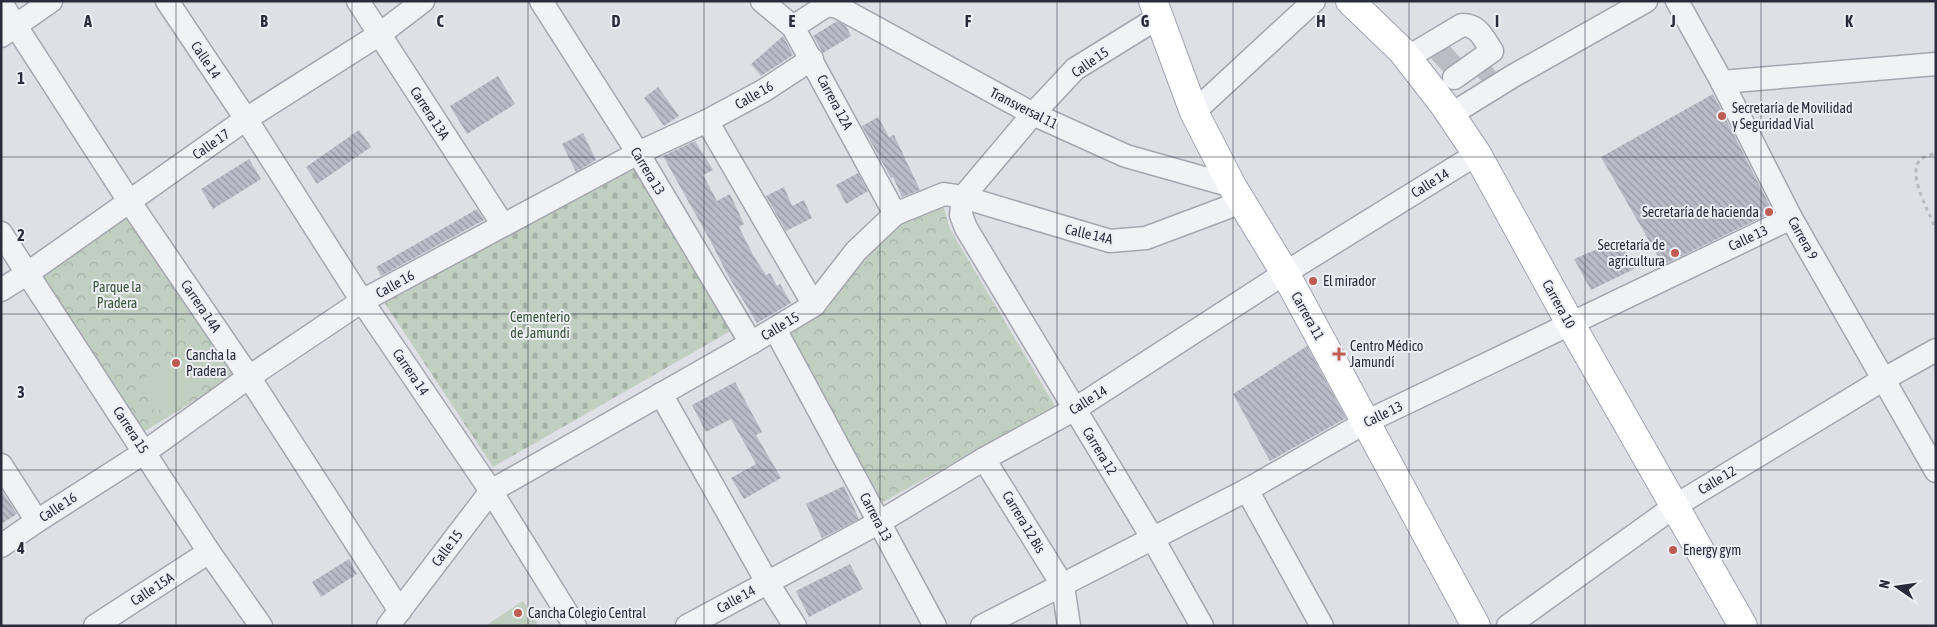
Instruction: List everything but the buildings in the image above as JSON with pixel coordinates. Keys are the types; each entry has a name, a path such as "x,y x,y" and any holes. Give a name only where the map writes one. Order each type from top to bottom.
{"main road":[{"name":"Carrera 10","path":"1350,1 1379,30 1434,59 1477,154 1570,323 1742,626"},
{"name":"Carrera 11","path":"1156,9 1194,112 1237,194 1285,273 1476,626"}],"street":[{"path":"9,31 51,1"},
{"name":"Calle 14","path":"167,1 246,119"},
{"name":"Carrera 13A","path":"358,1 503,225"},
{"name":"Calle 17","path":"1,290 28,274 246,119 380,34 423,1"},
{"name":"Carrera 13","path":"541,1 638,153 751,343"},
{"name":"Carrera 12A","path":"762,1 794,27 895,214"},
{"path":"1194,112 1314,1"},
{"path":"1369,1 1379,30"},
{"path":"1455,108 1496,69 1646,1"},
{"name":"Carrera 9","path":"1677,1 1722,82 1791,218 1936,470"},
{"name":"Carrera 14A","path":"1,3 9,31 129,201 249,377 394,618"},
{"name":"Transversal 11","path":"794,27 827,5 838,7 1033,114 1126,156 1237,194"},
{"name":"Calle 15","path":"394,618 491,491 814,305 856,251 895,214 944,194 963,197 1033,114 1075,69 1156,9"},
{"path":"1434,59 1462,25 1470,25 1477,28 1496,69"},
{"name":"Calle 16","path":"1,546 36,521 145,452 249,377 362,302 638,153 763,92 812,59"},
{"path":"1434,59 1496,69"},
{"path":"1434,59 1454,90 1455,108"},
{"path":"1722,82 1936,64"},
{"path":"1455,108 1496,69"},
{"name":"Carrera 14","path":"246,119 362,302 491,491 575,626"},
{"path":"706,121 814,305"},
{"name":"Calle 14","path":"688,626 878,522 984,459 1075,409 1285,273 1477,154"},
{"name":"Calle 14A","path":"963,197 1110,242 1146,238 1237,194"},
{"name":"Carrera 12","path":"963,197 961,215 966,228 1153,539 1202,626"},
{"name":"Calle 13","path":"982,626 1247,490 1366,422 1791,218"},
{"name":"Carrera 15","path":"1,234 209,552 261,626"},
{"name":"Carrera 13","path":"775,329 935,626"},
{"name":"Calle 12","path":"1508,626 1675,506 1884,379 1936,350"},
{"path":"661,394 767,582 795,626"},
{"name":"Carrera 12 Bis","path":"984,459 1062,586"},
{"path":"1,465 36,521"},
{"path":"1247,490 1322,626"},
{"name":"Calle 15A","path":"95,626 209,552"},
{"path":"1062,586 1069,626"}],"path":[{"path":"1934,225 1917,183 1916,166 1922,158 1936,153"}],"green space":[{"name":"Cementerio de Jamundi","path":"633,156 734,329 493,467 382,299"},
{"path":"941,199 950,229 1055,406 874,507 786,332 827,309 896,217"},
{"name":"Parque la Pradera","path":"118,200 236,375 145,431 32,266"},
{"path":"196,343 217,374 156,412 137,383"},
{"name":"Cancha Colegio Central","path":"523,601 539,626 485,626"}],"tunnel":[{"path":"1439,51 1453,66"},
{"path":"1479,78 1492,67"}],"place":[{"name":"Secretaría de Movilidad y Seguridad Vial","path":"1722,116"},
{"name":"Secretaría de hacienda","path":"1769,212"},
{"name":"Secretaría de agricultura","path":"1675,253"},
{"name":"El mirador","path":"1313,281"},
{"name":"Centro Médico Jamundí","path":"1339,354"},
{"name":"Cancha la Pradera","path":"176,363"},
{"name":"Energy gym","path":"1673,550"},
{"name":"Cancha Colegio Central","path":"518,613"}]}
